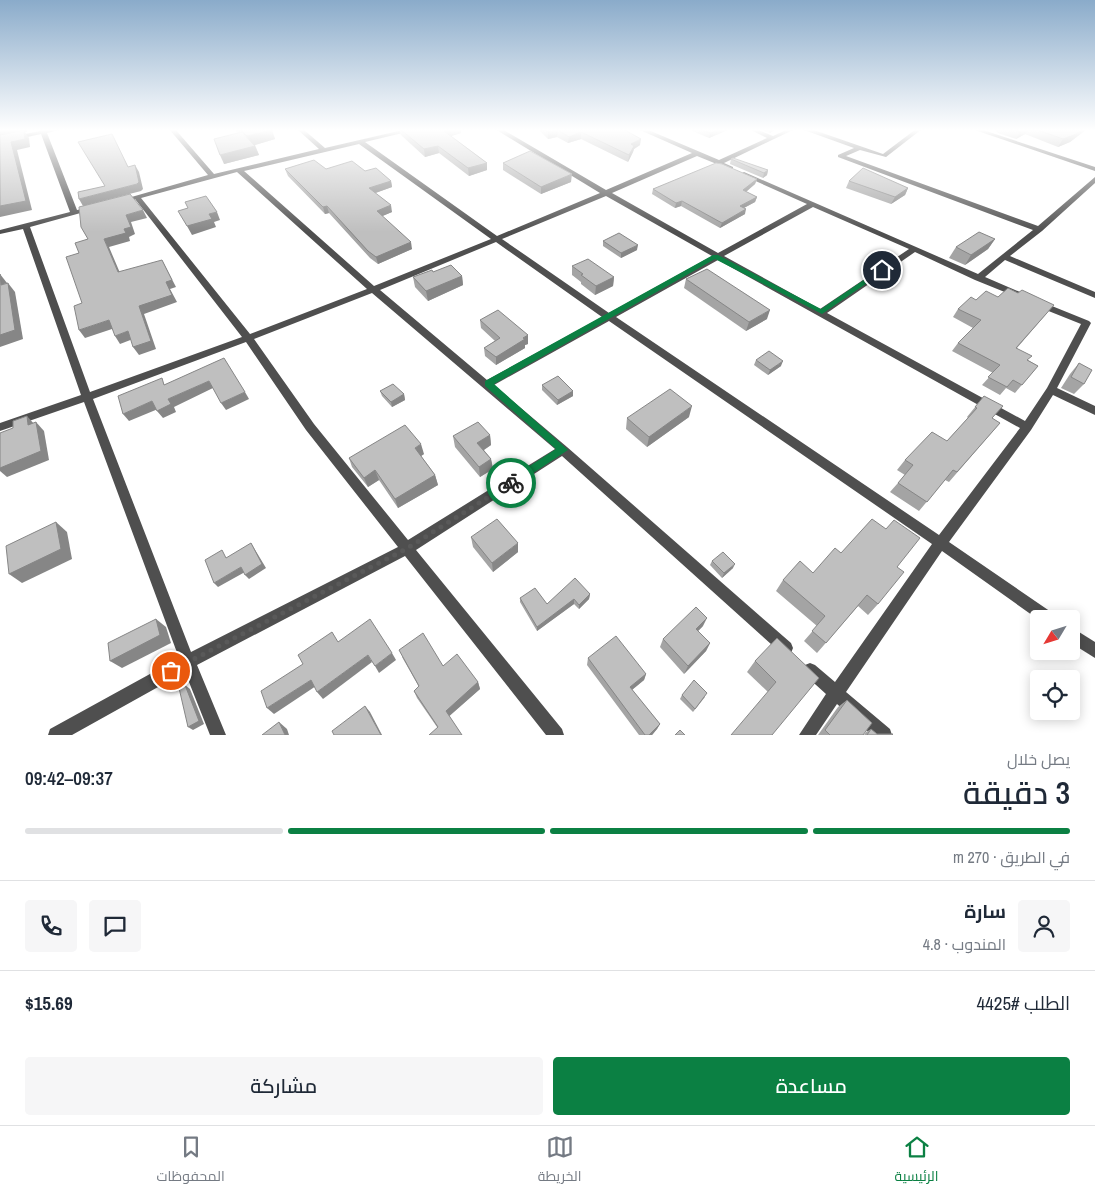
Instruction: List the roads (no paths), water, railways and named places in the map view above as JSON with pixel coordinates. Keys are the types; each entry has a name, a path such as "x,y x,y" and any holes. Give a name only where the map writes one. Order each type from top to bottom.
{"street":[{"path":"55,163 74,213"},
{"path":"201,163 212,176"},
{"path":"119,201 267,163"},
{"path":"389,163 494,240 941,542 1036,610"},
{"path":"554,163 715,257 822,312 1027,427"},
{"path":"0,427 87,398 249,339 494,240 675,163"},
{"path":"719,163 913,250 1091,325 1027,427 941,542 807,735"},
{"path":"860,163 1039,229"},
{"path":"1078,163 1095,169"},
{"path":"239,170 373,289 488,384 884,735"},
{"path":"978,278 1039,229 1095,179"},
{"path":"137,197 249,339 310,427 556,735"},
{"path":"488,384 811,205"},
{"path":"0,232 101,206"},
{"path":"26,226 87,398 187,662 218,735"},
{"path":"822,312 913,250"},
{"path":"1004,257 1095,296"},
{"path":"1051,390 1095,411"},
{"path":"56,735 187,662 406,549 563,450"},
{"path":"1080,640 1095,651"}]}
